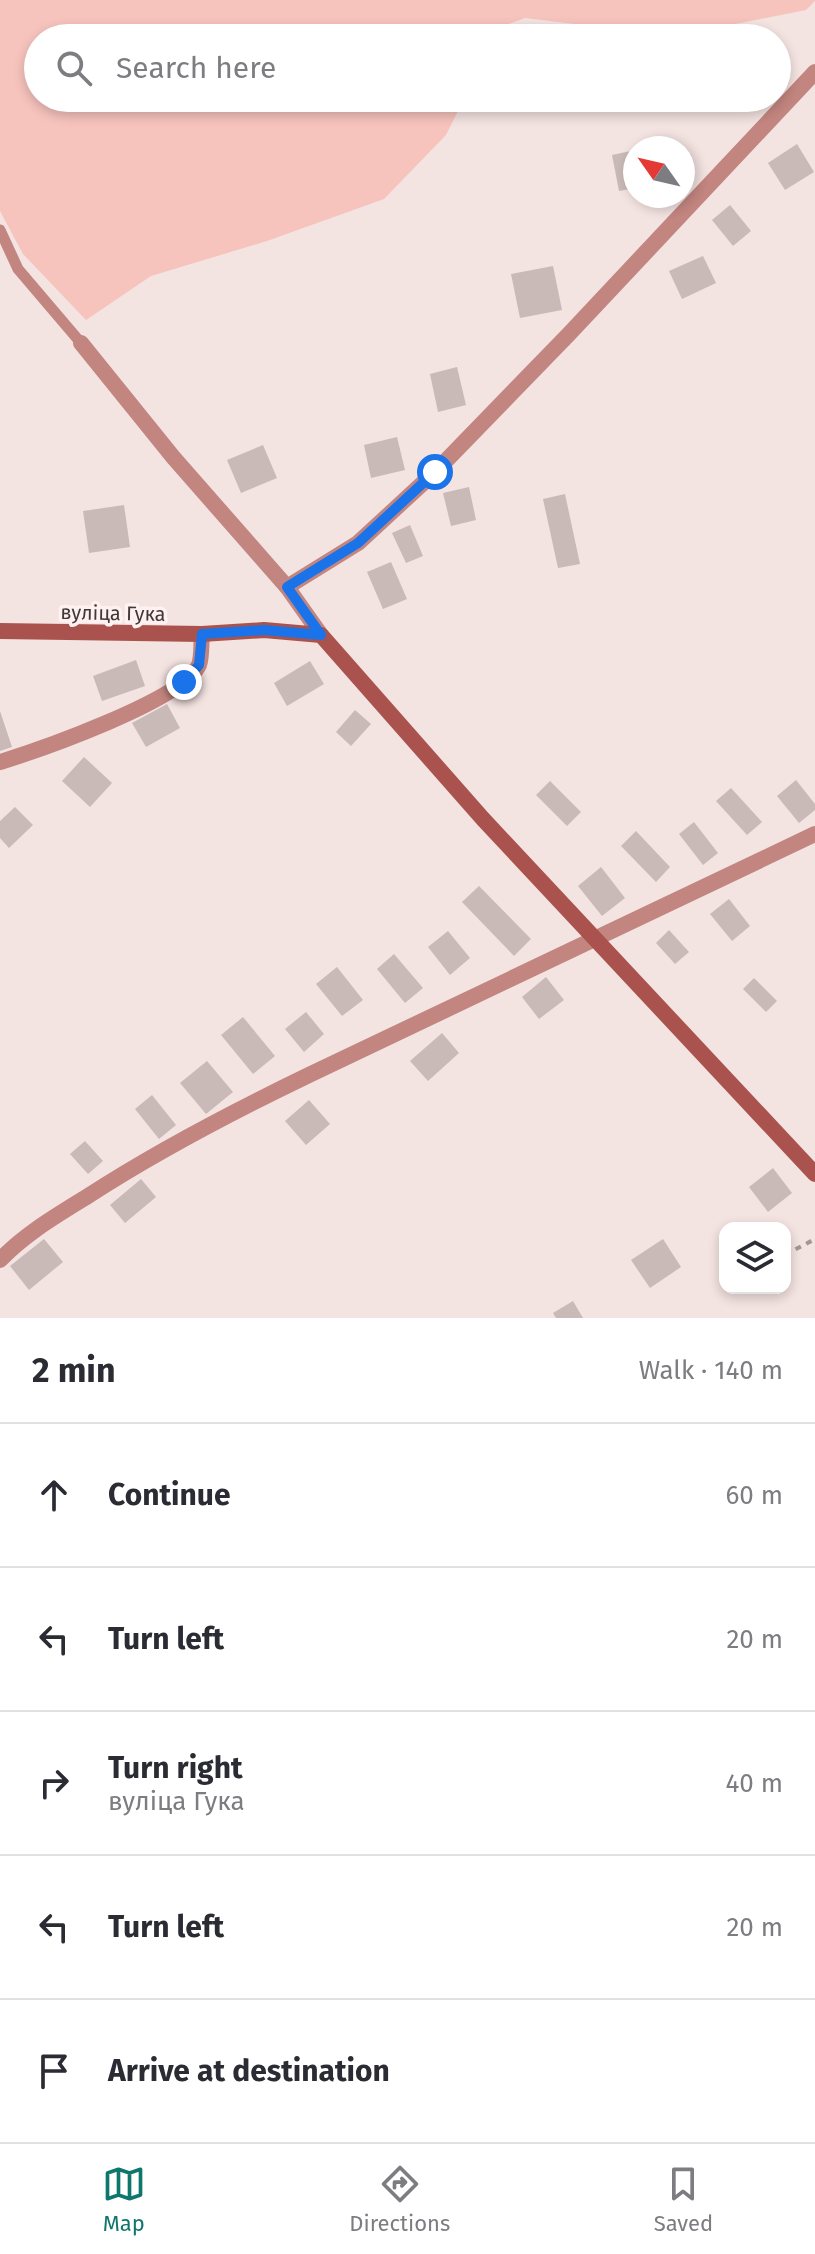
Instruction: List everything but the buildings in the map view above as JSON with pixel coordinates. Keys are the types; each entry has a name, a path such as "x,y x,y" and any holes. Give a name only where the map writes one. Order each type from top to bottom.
{"street":[{"path":"791,98 815,72"},
{"path":"287,587 358,543 435,472 777,112"},
{"path":"81,343 173,457 287,587 321,635 483,819 815,1174"},
{"name":"вуліца Гука","path":"0,631 202,634 264,630 321,635"},
{"path":"0,762 95,729 184,682 199,665 202,634"},
{"path":"0,1260 21,1238 140,1162 280,1089 500,982 596,941 815,834"}],"lane":[{"path":"0,230 18,269 81,343"}],"path":[{"path":"791,1252 815,1239"}],"shaded area":[{"path":"0,0 815,0 806,10 735,24 575,24 525,18 508,24 24,24 24,112 458,112 446,135 384,199 267,241 151,276 86,320 23,254 0,211"}],"route":[{"path":"184,682 199,665 202,634 264,630 321,635 287,587 358,543 435,472"}]}
